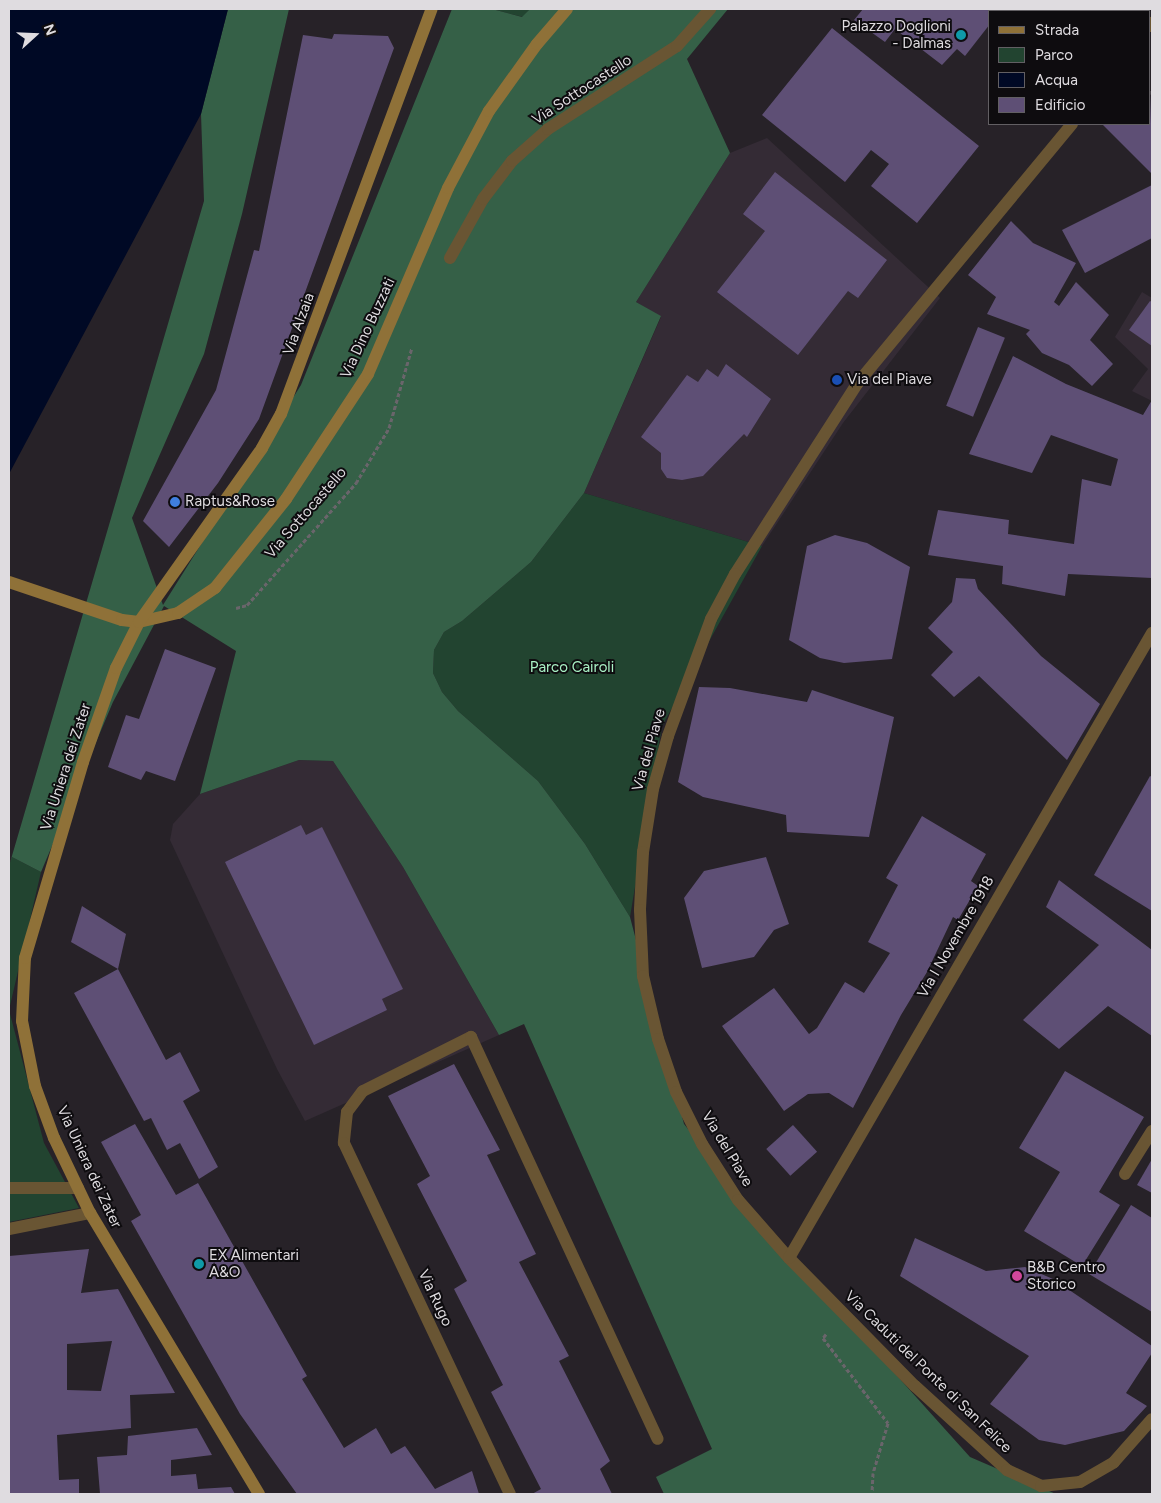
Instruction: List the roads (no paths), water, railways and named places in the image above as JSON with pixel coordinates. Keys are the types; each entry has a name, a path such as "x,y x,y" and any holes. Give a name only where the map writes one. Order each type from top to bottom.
{"street":[{"name":"Via Alzaia","path":"139,622 256,455 281,414 432,9"},
{"name":"Via Dino Buzzati","path":"9,582 122,620 139,622 178,613 215,588 286,499 368,374 448,188 489,111 537,44 567,9"},
{"name":"Via Sottocastello","path":"450,258 483,199 512,161 548,128 677,46 710,9"},
{"name":"Via del Piave","path":"789,1258 738,1200 702,1144 676,1092 658,1039 643,976 640,910 643,852 653,789 689,673 711,619 735,574 857,384 1071,125"},
{"name":"Via Uniera dei Zater","path":"139,622 116,668 83,762 33,927 24,966 22,1021 28,1056 54,1138 90,1213 259,1494"},
{"name":"Via I Novembre 1918","path":"789,1258 1152,634"},
{"name":"Via Rugo","path":"510,1494 344,1143 347,1112 364,1090 471,1037 658,1439"},
{"path":"1125,1174 1152,1131"},
{"path":"9,1188 78,1188"},
{"path":"9,1229 90,1213"},
{"name":"Via Caduti del Ponte di San Felice","path":"789,1258 915,1386 1007,1470 1023,1479 1041,1486 1080,1482 1114,1462 1152,1420"}],"water":[{"path":"9,9 228,9 201,114 9,474"}],"place":[{"name":"Palazzo Doglioni - Dalmas","path":"961,35"},
{"name":"Via del Piave","path":"837,380"},
{"name":"Raptus&Rose","path":"175,502"},
{"name":"EX Alimentari A&O","path":"199,1264"},
{"name":"B&B Centro Storico","path":"1017,1276"}],"park label":[{"name":"Parco Cairoli","path":"572,668"}]}
